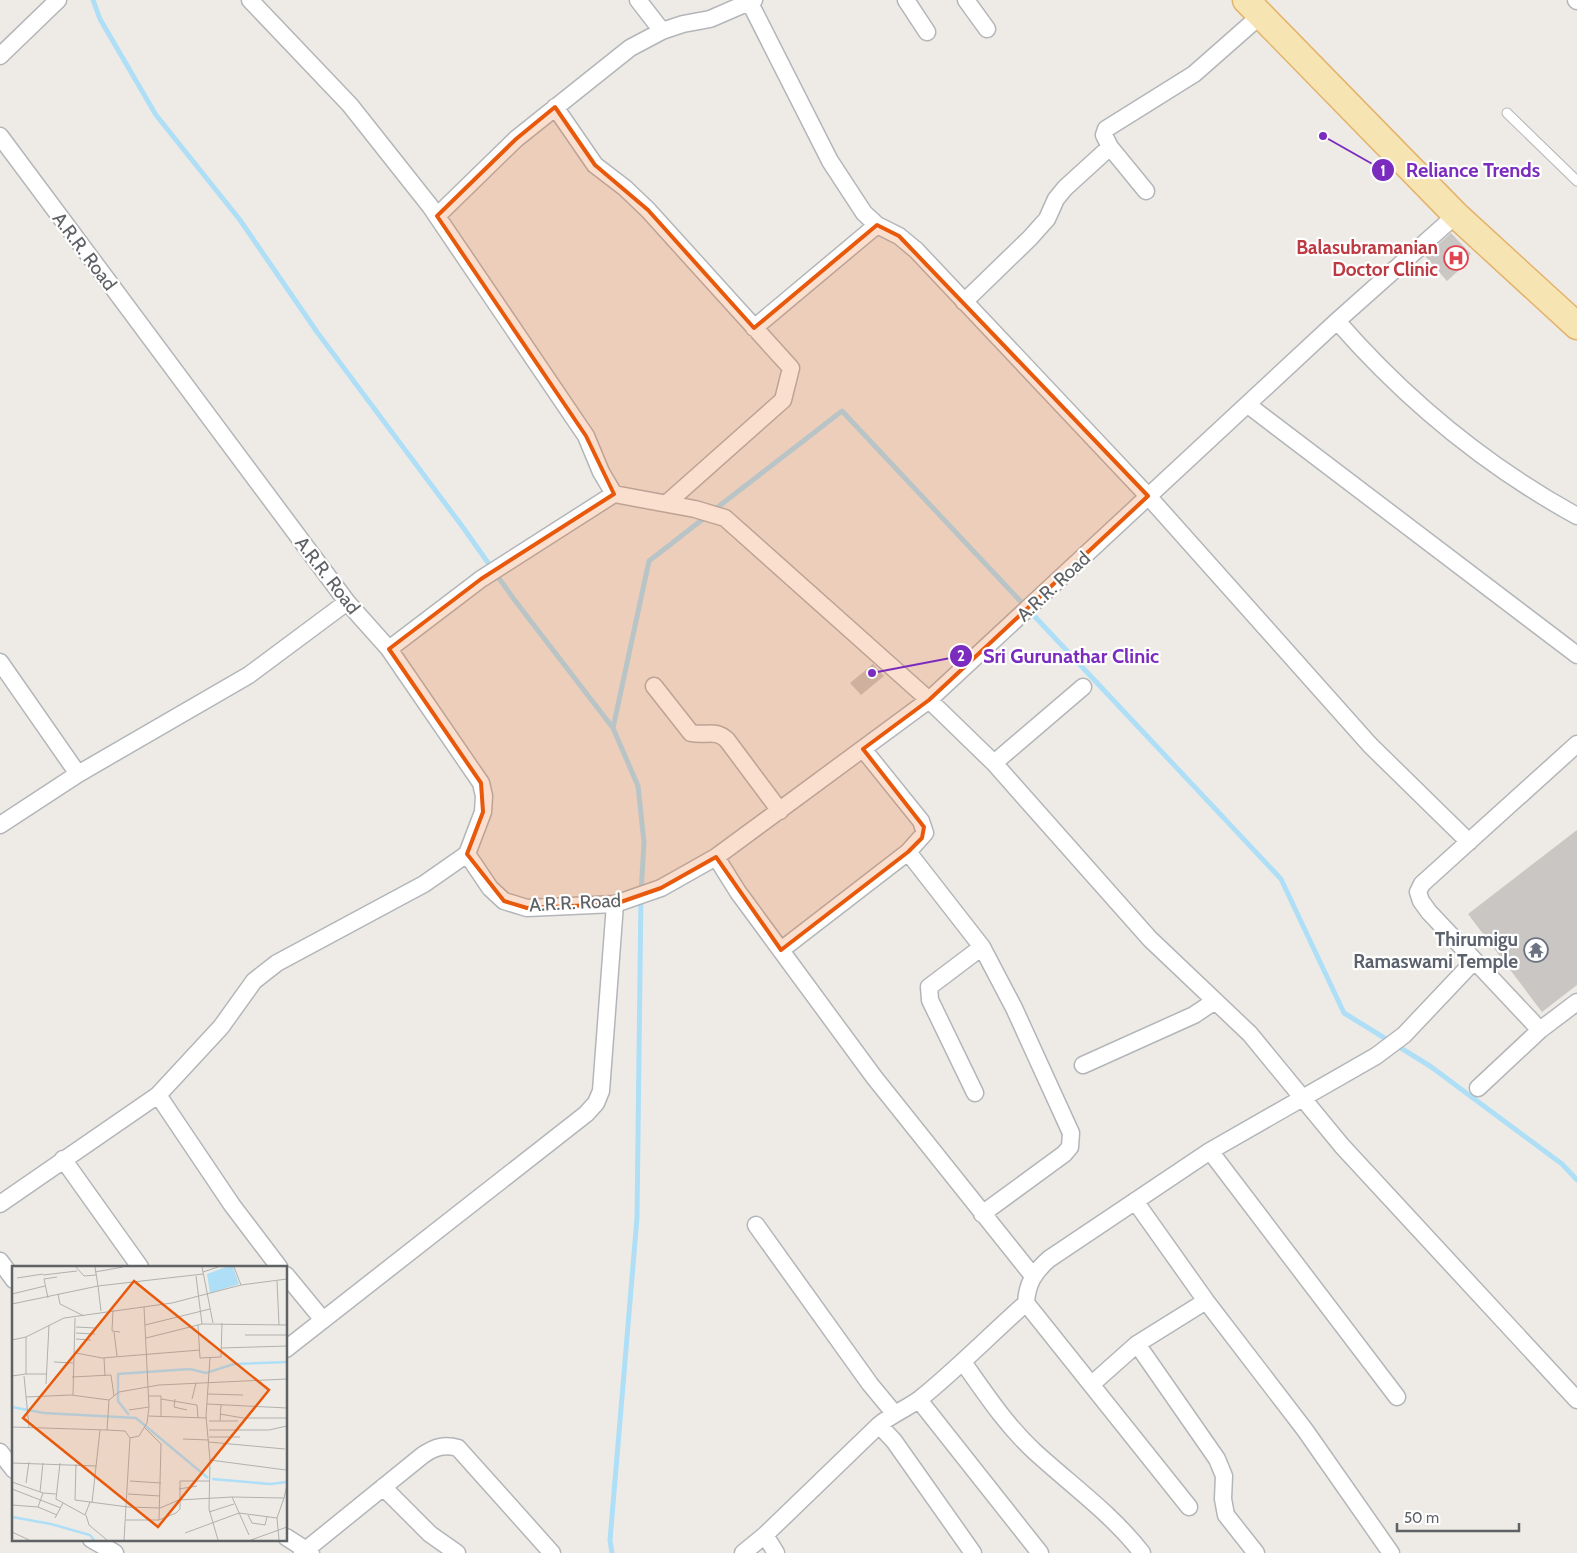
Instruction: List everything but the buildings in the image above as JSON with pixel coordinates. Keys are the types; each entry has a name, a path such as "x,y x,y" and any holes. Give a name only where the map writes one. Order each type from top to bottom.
{"main road":[{"path":"1254,7 1456,215 1577,326"}],"street":[{"path":"0,56 58,0"},
{"path":"250,0 350,105 437,216 586,436 601,472 614,494"},
{"path":"638,0 662,32"},
{"path":"906,0 927,32"},
{"path":"966,0 987,29"},
{"path":"437,216 516,139 630,48 662,32 683,24 710,19 752,1 830,161 864,213 877,225 899,236 916,250 1148,496 1370,745 1469,842"},
{"path":"1146,191 1110,147 1104,135 1112,124 1194,74 1254,7"},
{"path":"555,107 595,165 625,188 648,210 791,368 783,400 666,503"},
{"name":"A.R.R. Road","path":"0,136 347,602 389,649 481,783 484,796 483,812 467,854 490,888 504,901 527,908 621,902 661,888 716,857 863,750 929,700 1020,618 1148,496 1337,321 1456,215"},
{"path":"964,302 1047,219 1056,199 1065,188 1110,147"},
{"path":"754,328 877,225"},
{"path":"1337,321 1374,363 1475,451 1530,490 1577,516"},
{"path":"1248,405 1577,655"},
{"path":"389,649 481,579 614,494 695,509 725,518 929,700 994,763 1150,939 1250,1034 1302,1097 1431,1244 1577,1400"},
{"path":"0,825 78,774 249,675 347,602"},
{"path":"0,662 78,774"},
{"path":"654,686 691,734 703,736 714,732 727,740 780,811"},
{"path":"994,763 1083,687"},
{"path":"1540,1030 1425,906 1418,892 1422,884 1577,744"},
{"path":"781,950 908,852 922,838 924,827 863,750"},
{"path":"908,852 982,947 1014,1008 1071,1133 1070,1147 1064,1154 982,1214"},
{"path":"0,1204 158,1095 221,1028 254,981 277,963 424,884 467,854"},
{"path":"716,857 874,1077 1033,1276"},
{"path":"288,1347 586,1114 596,1104 601,1091 621,902"},
{"path":"975,1093 930,1000 929,987 982,947"},
{"path":"743,1553 879,1424 894,1413 918,1400 963,1362 1026,1303 1027,1289 1033,1276 1049,1260 1210,1152 1302,1097 1376,1056 1404,1035 1474,961"},
{"path":"1083,1065 1194,1016 1215,1001"},
{"path":"1478,1088 1540,1030 1577,1002"},
{"path":"158,1095 232,1205 278,1266"},
{"path":"1210,1152 1397,1397"},
{"path":"63,1159 139,1266"},
{"path":"1136,1201 1206,1301 1300,1423 1391,1553"},
{"path":"756,1225 870,1384 894,1413"},
{"path":"0,1261 12,1277"},
{"path":"288,1277 323,1320"},
{"path":"1092,1384 1137,1344 1206,1301"},
{"path":"1026,1303 1189,1507"},
{"path":"1137,1344 1217,1459 1224,1476 1223,1499 1226,1515 1256,1553"},
{"path":"963,1362 1000,1414 1034,1451 1104,1513 1142,1553"},
{"path":"918,1400 1040,1553"},
{"path":"879,1424 894,1441 973,1553"},
{"path":"288,1539 307,1552 383,1487 434,1448 447,1444 458,1448 552,1553"},
{"path":"0,1452 12,1467"},
{"path":"383,1487 430,1534 456,1553"},
{"path":"764,1535 776,1553"},
{"path":"93,1540 115,1553"}],"lane":[{"path":"1507,113 1577,181"}],"highlighted area":[{"path":"555,107 595,165 648,210 754,328 877,225 899,236 1148,496 929,700 863,749 924,827 922,838 908,852 781,950 716,857 661,888 615,904 527,908 504,901 467,854 483,812 481,783 389,649 481,579 614,494 586,436 437,216 516,139"}],"waterway":[{"path":"93,0 100,19 156,115 240,220 317,332 462,526 513,598 613,728 638,786 644,842 641,893 637,1218 610,1540 612,1553"},
{"path":"714,510 842,411 1281,879 1344,1013 1430,1066 1562,1164 1577,1180"},
{"path":"613,728 649,561 707,516"}],"place":[{"name":"Reliance Trends","path":"1323,136"},
{"name":"Balasubramanian Doctor Clinic","path":"1456,258"},
{"name":"Sri Gurunathar Clinic","path":"872,673"},
{"name":"Thirumigu Ramaswami Temple","path":"1536,950"}]}
